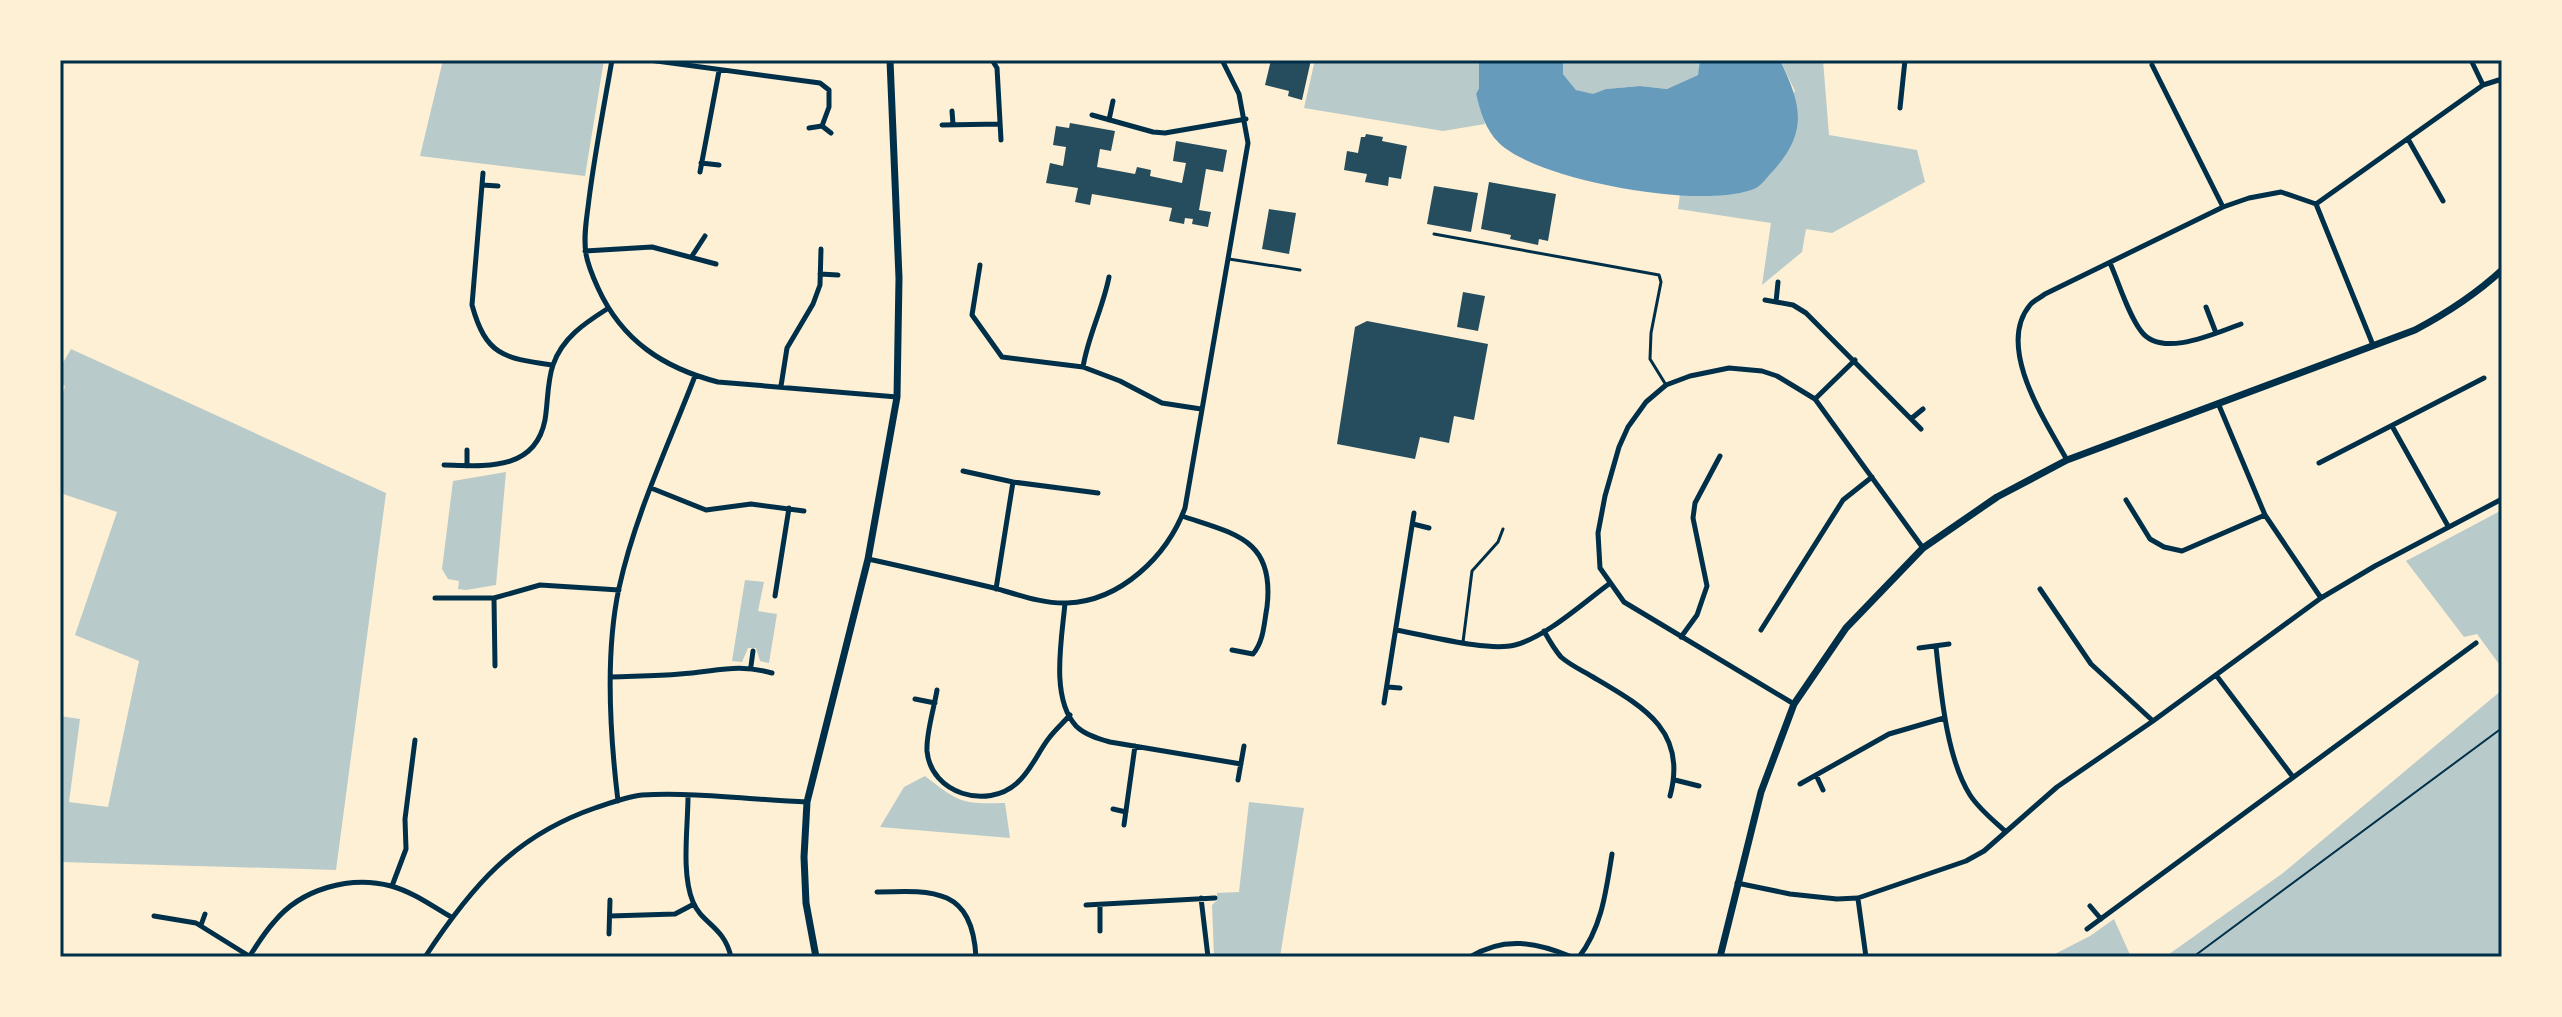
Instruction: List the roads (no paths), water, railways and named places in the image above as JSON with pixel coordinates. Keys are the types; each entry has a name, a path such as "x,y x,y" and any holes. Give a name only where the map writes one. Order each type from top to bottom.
{"street":[{"path":"612,60 591,182 585,251 607,309 632,339 647,352 695,376 718,382 897,397"},
{"path":"649,60 820,83 829,90 829,107 822,126"},
{"path":"816,957 806,903 804,857 807,802 868,559 897,397 897,208 890,60"},
{"path":"992,60 997,68 1001,140"},
{"path":"868,559 1065,603 1121,587 1138,576 1166,543 1182,516 1248,143 1246,119 1233,79 1222,60"},
{"path":"1900,108 1905,60"},
{"path":"2471,60 2483,85"},
{"path":"2152,65 2223,207"},
{"path":"700,172 719,71"},
{"path":"2316,204 2483,85 2502,79"},
{"path":"1109,120 1113,101"},
{"path":"952,111 953,124"},
{"path":"1092,115 1165,133 1246,119"},
{"path":"942,125 1000,124"},
{"path":"809,128 822,126 831,133"},
{"path":"2407,139 2443,201"},
{"path":"701,163 719,165"},
{"path":"483,173 472,305 476,320 487,340 506,357 552,365"},
{"path":"482,185 498,186"},
{"path":"2067,460 2034,401 2018,353 2021,322 2030,305 2045,294 2223,207 2273,192 2316,204"},
{"path":"2316,204 2373,345"},
{"path":"692,256 705,236"},
{"path":"585,251 652,247 716,264"},
{"path":"781,386 787,348 813,304 820,285 821,249"},
{"path":"2110,263 2141,331 2151,341 2179,344 2241,324"},
{"path":"980,265 972,315 1002,357 1083,367 1120,381 1162,403 1201,409"},
{"path":"1720,957 1761,792 1794,704 1846,628 1923,548 1997,497 2067,460 2415,330 2448,313 2481,290 2502,270"},
{"path":"820,274 838,275"},
{"path":"1083,367 1109,277"},
{"path":"1776,302 1778,282"},
{"path":"1765,300 1793,305 1806,313 1921,429"},
{"path":"2206,307 2216,333"},
{"path":"444,465 504,466 537,441 544,424 552,365 565,342 579,326 607,309"},
{"path":"1815,399 1855,360"},
{"path":"1794,704 1624,602 1600,568 1597,551 1608,484 1628,427 1646,402 1666,385 1699,374 1737,368 1777,376 1815,399 1923,548"},
{"path":"618,801 610,651 619,590 651,488 695,376"},
{"path":"2319,463 2484,378"},
{"path":"2218,403 2265,515 2321,598"},
{"path":"1912,418 1923,409"},
{"path":"2392,426 2448,526"},
{"path":"467,450 467,466"},
{"path":"1681,637 1697,615 1707,586 1693,518 1695,503 1720,456"},
{"path":"963,471 1013,482 1098,493"},
{"path":"1761,630 1843,500 1872,476"},
{"path":"996,589 1013,482"},
{"path":"651,488 706,510 751,504 804,511"},
{"path":"1737,883 1790,894 1858,898 1966,861 1984,851 2057,787 2321,598 2502,499"},
{"path":"2126,500 2150,539 2182,551 2265,515"},
{"path":"775,596 789,508"},
{"path":"1384,703 1414,513"},
{"path":"1182,516 1245,539 1255,547 1266,567 1269,587 1260,643 1253,654 1232,650"},
{"path":"1413,524 1429,528"},
{"path":"1396,630 1503,647 1516,645 1544,631 1609,584"},
{"path":"435,598 494,598 540,585 619,590"},
{"path":"2040,589 2091,664 2153,721"},
{"path":"494,598 495,666"},
{"path":"1065,603 1059,673 1064,702 1077,727 1093,737 1241,764"},
{"path":"1544,631 1563,659 1649,713 1665,732 1674,754 1675,780 1670,796"},
{"path":"2087,929 2476,643"},
{"path":"1919,648 1949,644"},
{"path":"1936,647 1944,718 1969,793 2005,831"},
{"path":"751,666 753,651"},
{"path":"611,677 682,674 751,666 772,673"},
{"path":"2216,675 2293,777"},
{"path":"1388,687 1400,688"},
{"path":"937,690 927,750 932,770 953,790 966,795 998,796 1018,783 1049,737 1070,715"},
{"path":"915,699 935,703"},
{"path":"1800,784 1889,734 1944,718"},
{"path":"392,886 406,849 405,819 415,740"},
{"path":"1124,825 1135,746"},
{"path":"1238,780 1244,746"},
{"path":"1816,775 1823,790"},
{"path":"1675,780 1699,786"},
{"path":"425,957 451,917 497,866 543,830 640,795 807,802"},
{"path":"688,796 688,880 694,904 724,937 731,957"},
{"path":"1113,809 1126,812"},
{"path":"1579,957 1592,940 1601,914 1612,854"},
{"path":"154,916 201,925 249,957 283,912 315,891 334,885 375,883 392,886 451,917"},
{"path":"877,892 931,892 953,901 969,918 975,933 976,957"},
{"path":"1201,898 1208,957"},
{"path":"1086,905 1215,898"},
{"path":"1858,898 1866,957"},
{"path":"609,934 610,900"},
{"path":"610,916 675,914 694,904"},
{"path":"1100,905 1100,931"},
{"path":"2090,906 2101,919"},
{"path":"201,925 205,914"},
{"path":"1470,957 1483,949 1515,942 1551,948 1572,957"}],"lane":[{"path":"1434,234 1659,275 1661,282 1651,333 1650,359 1666,385"},
{"path":"1229,259 1300,270"},
{"path":"1463,642 1472,571 1498,542 1503,529"}],"water":[{"path":"1479,60 1563,60 1563,74 1576,90 1593,94 1606,89 1640,86 1667,89 1698,75 1700,60 1780,60 1797,104 1797,130 1784,157 1763,183 1732,194 1663,194 1585,180 1519,157 1494,138 1484,120 1476,94 1479,88"}]}
